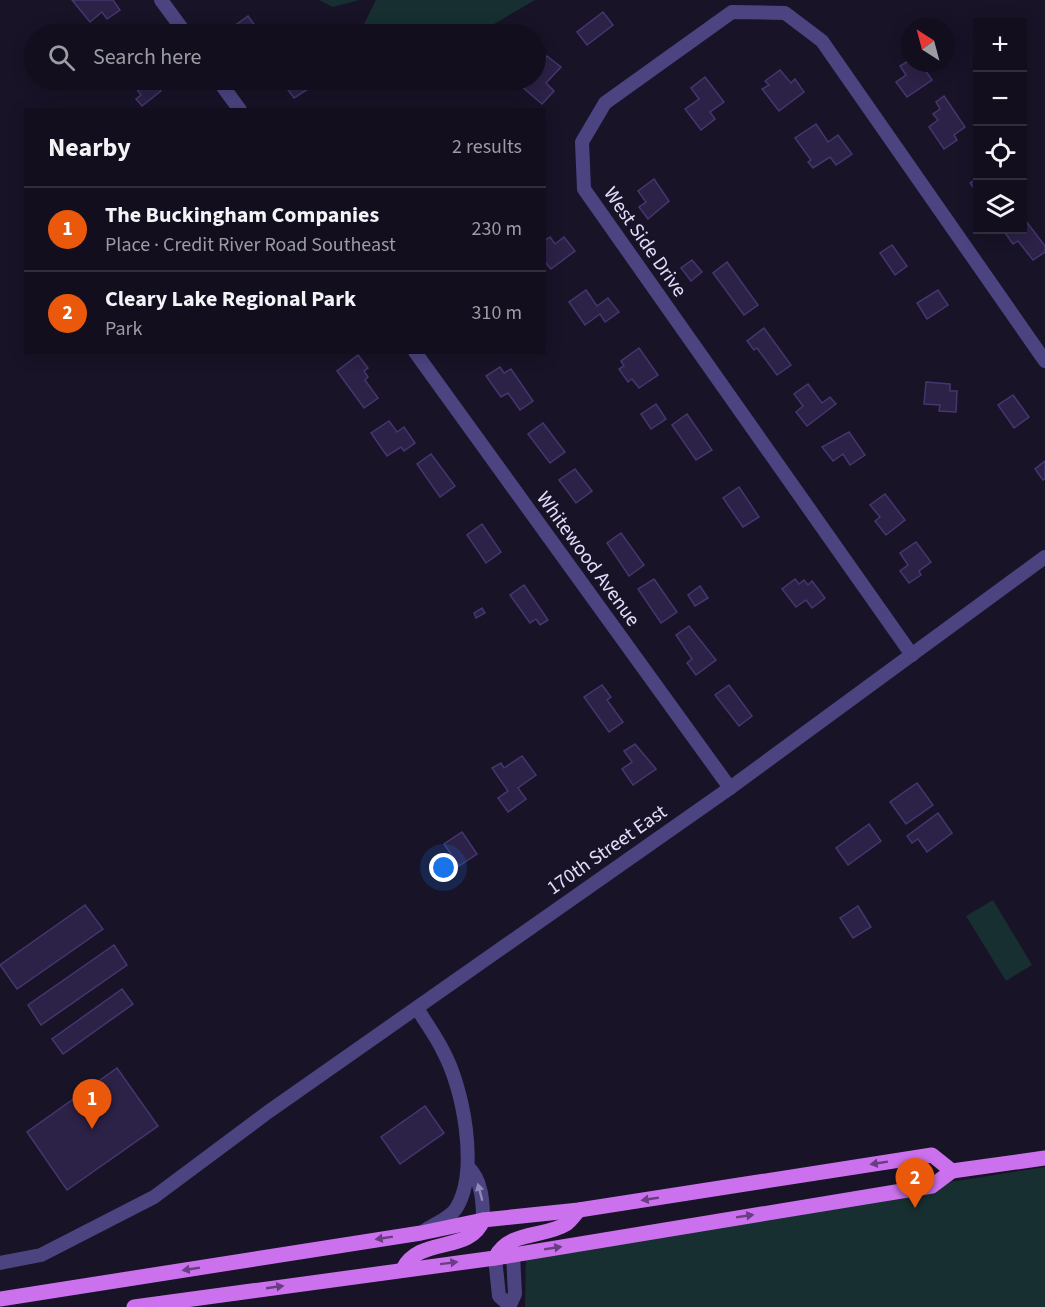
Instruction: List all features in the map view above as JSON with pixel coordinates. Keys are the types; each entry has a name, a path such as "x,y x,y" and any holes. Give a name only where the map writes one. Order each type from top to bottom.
{"main road":[{"path":"0,1299 422,1233 483,1220 579,1210 932,1155 952,1171"},
{"path":"134,1307 495,1258 932,1186 952,1171 1045,1158"},
{"path":"495,1258 499,1251 527,1234 567,1223 579,1210"},
{"path":"403,1269 409,1258 425,1248 460,1240 480,1227 483,1220"}],"street":[{"path":"161,0 179,24"},
{"name":"West Side Drive","path":"912,655 584,189 582,142 605,103 732,12 785,13 822,40 1045,360"},
{"path":"225,90 239,108"},
{"name":"Whitewood Avenue","path":"416,354 730,788"},
{"name":"170th Street East","path":"0,1263 41,1255 154,1197 417,1008 730,788 1045,557"},
{"path":"417,1008 444,1052 461,1102 468,1167 457,1207 448,1216 422,1233"},
{"path":"468,1167 475,1174 483,1203 483,1220"},
{"path":"495,1258 499,1296 509,1306 515,1294 513,1255"}],"green space":[{"path":"319,0 359,0 333,7"},
{"path":"376,0 535,0 494,24 364,24"},
{"path":"993,900 1032,965 1006,981 966,916"},
{"path":"1045,1167 1045,1307 525,1307 526,1249"}],"building":[{"path":"72,0 113,0 120,10 107,19 102,12 90,22"},
{"path":"603,12 613,25 587,45 577,32"},
{"path":"248,16 254,24 237,24"},
{"path":"546,57 561,67 546,83"},
{"path":"780,70 791,83 795,79 804,92 779,111 762,89 769,85 765,81"},
{"path":"904,72 926,72 932,80 907,97 896,82 906,75"},
{"path":"705,77 724,102 710,112 715,119 701,130 685,109 699,99 691,88"},
{"path":"546,83 554,91 542,104 526,90 546,90"},
{"path":"137,90 161,91 142,106 136,99 141,95"},
{"path":"288,90 306,90 294,98"},
{"path":"944,96 965,127 954,135 957,140 944,149 929,127 938,120 933,114 940,109 936,102"},
{"path":"816,124 828,142 838,135 852,154 836,165 830,157 813,168 808,162 811,160 795,138"},
{"path":"654,179 669,201 648,219 639,207 646,202 638,191"},
{"path":"1027,223 1045,246 1045,252 1033,260 1018,241 1013,244 1006,234 1027,234"},
{"path":"550,237 555,244 564,237 575,251 551,269 546,263 546,240"},
{"path":"892,245 907,266 895,275 880,253"},
{"path":"692,260 702,272 691,281 681,268"},
{"path":"727,262 758,305 744,315 713,273"},
{"path":"586,290 597,306 608,298 619,312 605,322 600,314 585,325 569,302"},
{"path":"938,290 948,305 927,319 917,303"},
{"path":"764,328 791,365 777,375 757,348 754,350 747,341"},
{"path":"639,348 658,375 639,388 632,379 628,382 619,369 624,366 621,361"},
{"path":"358,355 368,368 364,371 368,377 365,380 378,398 364,408 337,371"},
{"path":"500,367 504,373 511,369 533,401 520,410 508,393 501,397 486,376"},
{"path":"926,382 950,384 950,391 957,391 956,412 939,411 940,405 924,404"},
{"path":"808,384 822,403 830,397 836,404 807,426 796,412 803,406 794,394"},
{"path":"1013,395 1029,417 1014,428 998,405"},
{"path":"656,404 666,419 651,429 641,414"},
{"path":"687,414 712,450 696,460 672,425"},
{"path":"389,421 397,432 404,427 415,443 404,451 401,447 387,456 371,433"},
{"path":"543,423 565,452 550,463 528,434"},
{"path":"849,432 865,455 850,465 843,454 833,461 822,447"},
{"path":"431,454 455,486 440,497 417,464"},
{"path":"1045,461 1045,479 1043,480 1035,469"},
{"path":"575,469 592,491 576,503 559,480"},
{"path":"739,487 759,517 743,527 723,498"},
{"path":"885,494 905,520 886,535 875,521 880,517 870,505"},
{"path":"482,524 501,552 486,563 467,535"},
{"path":"621,533 644,565 629,576 607,543"},
{"path":"916,542 931,562 919,571 921,575 909,583 900,571 908,565 900,553"},
{"path":"654,579 677,612 661,623 638,589"},
{"path":"795,579 799,584 804,580 808,585 812,581 825,598 812,608 806,600 796,607 782,589"},
{"path":"524,585 548,620 540,625 536,619 530,623 510,595"},
{"path":"700,586 708,598 695,606 688,595"},
{"path":"482,608 485,613 476,618 474,613"},
{"path":"689,626 716,660 696,675 687,663 692,659 676,635"},
{"path":"602,685 611,697 607,700 623,722 609,732 584,697"},
{"path":"729,685 752,716 739,726 715,695"},
{"path":"635,744 656,769 633,785 622,769 632,762 624,751"},
{"path":"522,756 536,775 518,788 526,799 508,812 498,798 508,791 492,768 501,763 504,768"},
{"path":"917,783 933,805 906,824 890,802"},
{"path":"938,813 952,833 927,852 918,839 912,843 907,836"},
{"path":"869,824 881,841 848,865 836,848"},
{"path":"462,832 477,854 459,866 444,844"},
{"path":"85,905 103,929 17,989 0,965"},
{"path":"858,906 871,927 853,938 840,918"},
{"path":"114,945 127,965 41,1025 28,1005"},
{"path":"122,989 133,1004 63,1054 52,1039"},
{"path":"117,1068 158,1126 67,1190 27,1132"},
{"path":"425,1106 444,1133 400,1164 381,1137"}],"place":[{"name":"The Buckingham Companies","path":"92,1129"},
{"name":"Cleary Lake Regional Park","path":"915,1208"}]}
